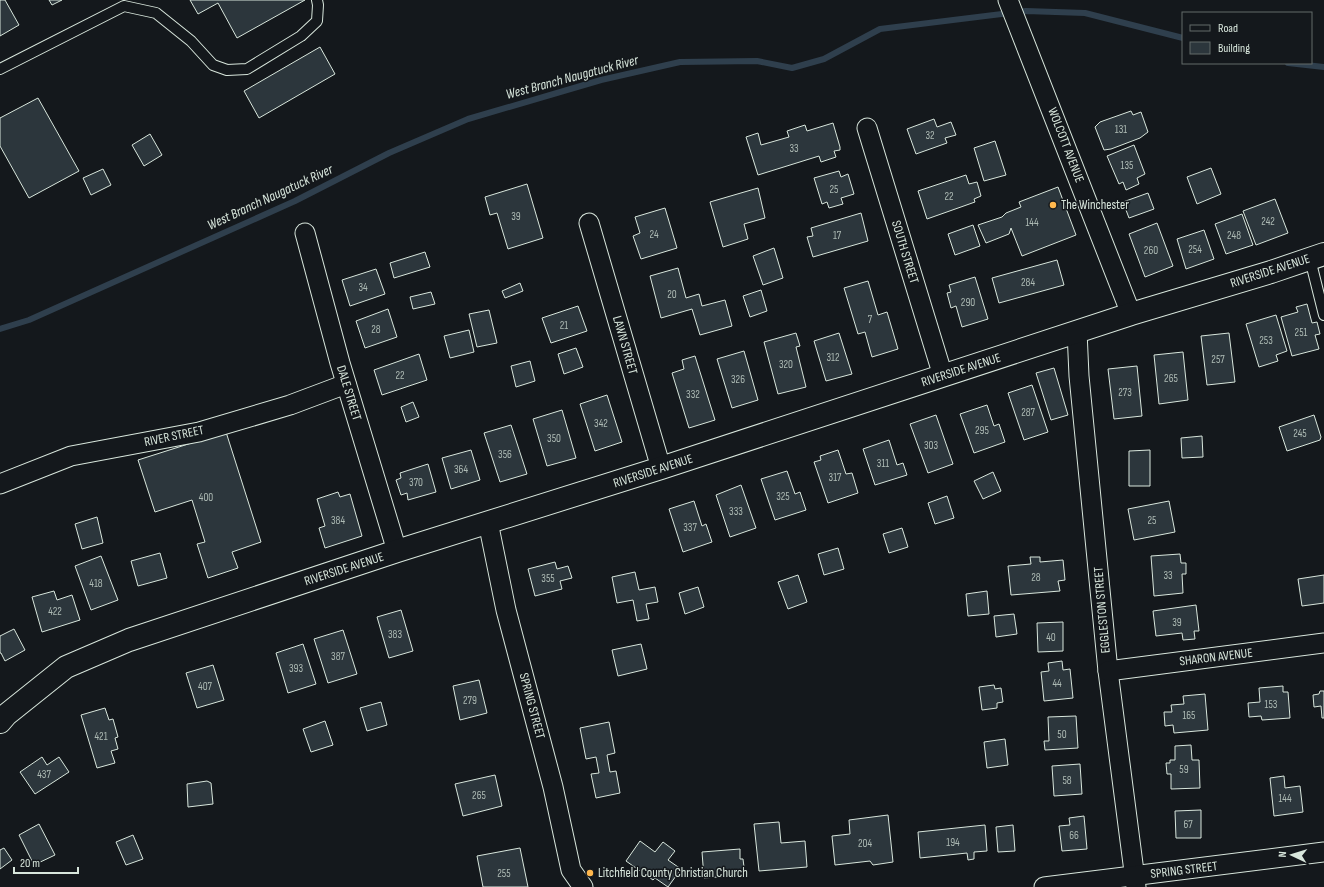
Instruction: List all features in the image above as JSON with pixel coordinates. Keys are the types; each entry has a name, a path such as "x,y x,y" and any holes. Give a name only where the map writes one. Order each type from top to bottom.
{"street":[{"name":"WOLCOTT AVENUE","path":"1008,0 1131,314"},
{"name":"SOUTH STREET","path":"867,128 943,376"},
{"name":"LAWN STREET","path":"589,223 661,468"},
{"name":"DALE STREET","path":"305,233 346,384 397,551"},
{"name":"RIVERSIDE AVENUE","path":"0,722 6,715 66,667 129,640 397,551 661,468 1077,331 1271,272 1317,256"},
{"name":"EGGLESTON STREET","path":"1077,331 1079,376 1108,671 1135,882"},
{"name":"RIVER STREET","path":"0,484 71,456 199,432 290,405 346,384"},
{"name":"SPRING STREET","path":"488,522 506,610 553,787 571,870 583,887"},
{"name":"SHARON AVENUE","path":"1108,671 1324,643"},
{"name":"SPRING STREET","path":"1044,887 1135,882 1324,852"}],"lane":[{"path":"0,69 124,6 156,13 191,41 213,65 227,70 247,70 301,36 317,21 317,0"},
{"path":"1317,256 1324,315"}],"building":[{"path":"0,0 5,0 19,25 0,36"},
{"path":"49,0 62,0 52,5"},
{"path":"190,0 305,0 237,38 218,3 198,14"},
{"path":"320,47 335,74 259,118 244,91"},
{"path":"38,98 79,171 29,198 0,146 0,118"},
{"path":"1131,111 1133,115 1141,112 1148,132 1140,138 1111,149 1104,150 1095,127 1100,122"},
{"path":"934,119 937,127 951,122 956,135 945,138 947,143 916,154 907,129"},
{"path":"833,123 840,147 840,150 834,151 836,157 821,162 819,156 758,175 746,137 758,133 761,145 789,137 787,131 805,125 807,131"},
{"path":"150,134 162,155 144,166 132,145"},
{"path":"995,141 1006,175 984,181 974,148"},
{"path":"1134,145 1145,174 1137,178 1139,184 1126,190 1123,182 1119,184 1107,156"},
{"path":"1211,168 1221,194 1197,204 1187,177"},
{"path":"103,169 111,185 91,195 83,178"},
{"path":"839,171 841,177 848,174 854,194 841,198 843,204 829,208 827,202 822,204 814,178"},
{"path":"966,175 969,184 977,182 981,196 974,199 975,202 927,219 918,191"},
{"path":"527,184 543,238 508,249 497,213 490,215 485,197"},
{"path":"1058,187 1076,235 1022,256 1011,228 1009,234 986,243 978,225 1002,217 1006,213 1021,207 1019,202"},
{"path":"758,188 765,218 744,224 748,239 723,247 710,202"},
{"path":"1148,193 1154,209 1129,218 1123,202"},
{"path":"1275,199 1288,233 1256,245 1243,211"},
{"path":"665,208 677,248 641,259 633,236 640,233 635,217"},
{"path":"861,213 868,241 813,257 807,237 813,236 811,228"},
{"path":"1242,214 1253,245 1226,254 1215,224"},
{"path":"1157,223 1173,266 1145,277 1129,234"},
{"path":"973,225 980,246 955,255 948,234"},
{"path":"1204,230 1214,259 1186,269 1177,239"},
{"path":"774,248 783,278 763,285 753,256"},
{"path":"425,252 430,267 394,278 390,263"},
{"path":"1057,260 1064,285 999,303 992,278"},
{"path":"678,268 686,298 699,294 702,306 725,300 732,326 700,335 692,309 661,318 650,276"},
{"path":"376,269 385,294 350,306 342,280"},
{"path":"975,277 988,319 962,327 956,306 951,308 947,293 951,292 949,285"},
{"path":"868,281 878,315 887,312 898,349 872,357 865,332 858,334 844,288"},
{"path":"520,283 523,291 505,298 502,291"},
{"path":"761,290 767,311 750,317 743,296"},
{"path":"431,292 435,304 413,309 410,297"},
{"path":"1307,304 1312,323 1317,322 1320,334 1315,335 1319,349 1292,356 1281,317 1298,312 1296,307"},
{"path":"578,306 587,331 551,343 542,318"},
{"path":"388,309 397,337 365,348 356,321"},
{"path":"489,310 497,343 477,347 469,314"},
{"path":"1276,315 1287,351 1276,355 1278,361 1259,367 1246,324"},
{"path":"469,330 474,352 450,358 444,336"},
{"path":"796,333 800,346 796,347 806,387 778,394 764,342"},
{"path":"839,333 852,374 826,381 814,341"},
{"path":"1229,333 1235,382 1207,385 1201,336"},
{"path":"576,348 583,367 564,374 558,354"},
{"path":"744,351 758,400 732,408 717,359"},
{"path":"1183,352 1188,400 1159,404 1154,355"},
{"path":"419,354 427,380 382,395 374,370"},
{"path":"695,356 715,420 689,428 672,373 684,369 682,360"},
{"path":"530,361 535,381 516,387 511,366"},
{"path":"1137,366 1142,416 1114,419 1108,369"},
{"path":"1054,368 1068,415 1051,420 1036,373"},
{"path":"1032,385 1048,432 1024,440 1008,393"},
{"path":"607,395 622,442 595,451 580,404"},
{"path":"413,402 419,417 406,422 401,407"},
{"path":"987,405 994,426 999,424 1005,442 974,453 960,414"},
{"path":"562,410 576,458 547,466 533,419"},
{"path":"936,415 953,464 928,473 910,424"},
{"path":"1314,415 1321,437 1320,440 1287,451 1279,427"},
{"path":"511,425 527,474 500,482 484,433"},
{"path":"226,432 261,542 232,552 238,568 208,578 197,544 205,542 192,500 155,512 138,460"},
{"path":"1202,436 1203,457 1182,458 1181,438"},
{"path":"889,440 897,465 903,463 907,475 875,485 863,449"},
{"path":"471,450 480,480 451,489 442,458"},
{"path":"838,450 846,474 852,473 858,493 828,503 814,462 821,460 820,456"},
{"path":"1150,450 1150,486 1129,486 1129,451"},
{"path":"428,464 436,492 408,500 407,493 401,495 396,480 401,478 400,473"},
{"path":"787,471 795,494 800,492 806,510 775,520 761,479"},
{"path":"993,472 1001,491 983,499 974,481"},
{"path":"741,485 756,528 730,537 716,495"},
{"path":"338,492 340,497 350,494 362,536 325,548 319,528 325,526 317,499"},
{"path":"947,496 954,518 935,524 928,503"},
{"path":"694,501 702,526 706,524 712,542 683,552 669,509"},
{"path":"1169,501 1175,532 1134,540 1128,509"},
{"path":"97,517 103,543 82,549 75,524"},
{"path":"902,528 908,547 889,553 883,534"},
{"path":"838,548 844,569 824,575 818,554"},
{"path":"160,553 167,578 138,586 131,561"},
{"path":"1180,554 1181,563 1186,563 1186,574 1182,574 1183,593 1154,596 1151,556"},
{"path":"101,556 118,600 91,610 75,566"},
{"path":"1030,557 1040,557 1040,562 1063,560 1065,580 1058,581 1060,591 1011,595 1008,566 1031,564"},
{"path":"555,562 557,569 568,566 572,578 560,581 562,589 535,596 528,569"},
{"path":"635,572 639,590 655,587 658,602 646,604 649,619 637,621 633,600 617,603 612,577"},
{"path":"798,575 807,602 788,609 778,582"},
{"path":"1324,575 1324,603 1302,606 1298,579"},
{"path":"698,587 704,607 685,614 679,593"},
{"path":"54,591 57,600 72,595 80,620 42,632 32,597"},
{"path":"987,591 989,614 968,616 966,594"},
{"path":"1196,605 1199,631 1194,631 1195,639 1183,640 1182,633 1156,636 1153,611"},
{"path":"401,610 413,651 389,658 377,617"},
{"path":"1014,614 1017,634 996,637 994,616"},
{"path":"1063,622 1063,651 1038,652 1037,623"},
{"path":"14,629 25,650 5,661 0,653 0,636"},
{"path":"343,630 357,674 328,683 314,639"},
{"path":"303,644 316,684 288,693 276,653"},
{"path":"641,644 647,669 618,676 612,650"},
{"path":"1062,661 1063,670 1070,669 1073,698 1044,701 1041,672 1049,671 1048,663"},
{"path":"213,665 224,700 197,708 186,673"},
{"path":"479,680 487,713 460,720 453,686"},
{"path":"994,685 995,689 1001,688 1003,702 997,703 997,708 982,710 979,687"},
{"path":"1283,686 1283,692 1288,692 1290,718 1262,720 1261,716 1249,717 1248,703 1260,702 1259,688"},
{"path":"1320,691 1324,691 1324,718 1322,718 1321,706 1314,707 1313,695 1319,694"},
{"path":"1205,694 1208,730 1174,733 1173,725 1165,726 1164,712 1172,712 1171,705 1184,704 1183,696"},
{"path":"381,702 387,725 367,731 360,708"},
{"path":"105,708 109,720 113,719 118,737 115,738 118,749 111,751 115,763 97,768 81,715"},
{"path":"1076,716 1078,748 1045,750 1044,741 1049,741 1048,717"},
{"path":"325,721 333,745 311,752 303,729"},
{"path":"609,722 615,753 607,755 610,772 616,771 620,793 596,798 591,774 599,773 596,757 586,759 580,728"},
{"path":"1005,739 1008,765 987,768 984,742"},
{"path":"1191,745 1192,760 1199,760 1200,788 1171,789 1171,774 1167,774 1166,763 1170,763 1170,760 1175,760 1175,746"},
{"path":"42,757 47,765 59,757 69,772 35,794 20,772"},
{"path":"1080,764 1082,794 1054,796 1052,766"},
{"path":"495,775 502,806 463,816 455,784"},
{"path":"1284,776 1285,788 1300,786 1303,812 1274,816 1270,778"},
{"path":"207,781 211,783 213,804 188,807 187,784"},
{"path":"1201,810 1201,838 1176,838 1175,811"},
{"path":"888,815 893,862 873,865 870,861 835,865 832,836 850,834 849,820"},
{"path":"1084,816 1087,849 1062,851 1059,826 1070,825 1069,818"},
{"path":"779,822 781,843 805,841 807,867 759,871 754,824"},
{"path":"39,824 55,855 34,865 19,835"},
{"path":"985,825 987,851 974,852 974,859 968,860 967,853 920,858 918,832"},
{"path":"1013,825 1015,851 998,852 996,827"},
{"path":"133,835 143,859 126,865 116,842"},
{"path":"640,841 655,852 663,842 675,851 668,860 681,869 668,887 655,878 653,880 626,861"},
{"path":"4,848 12,860 0,869 0,850"},
{"path":"520,848 528,887 483,887 477,856"},
{"path":"740,849 740,859 743,859 745,875 704,878 702,852"}],"waterway":[{"name":"West Branch Naugatuck River","path":"0,329 29,320 295,201 389,153 468,119 601,80 680,62 757,61 792,68 824,59 880,29 1026,11 1085,13 1182,38"},
{"name":"West Branch Naugatuck River","path":"1297,64 1324,67"}],"place":[{"name":"The Winchester","path":"1053,205"},
{"name":"Litchfield County Christian Church","path":"590,873"}]}
